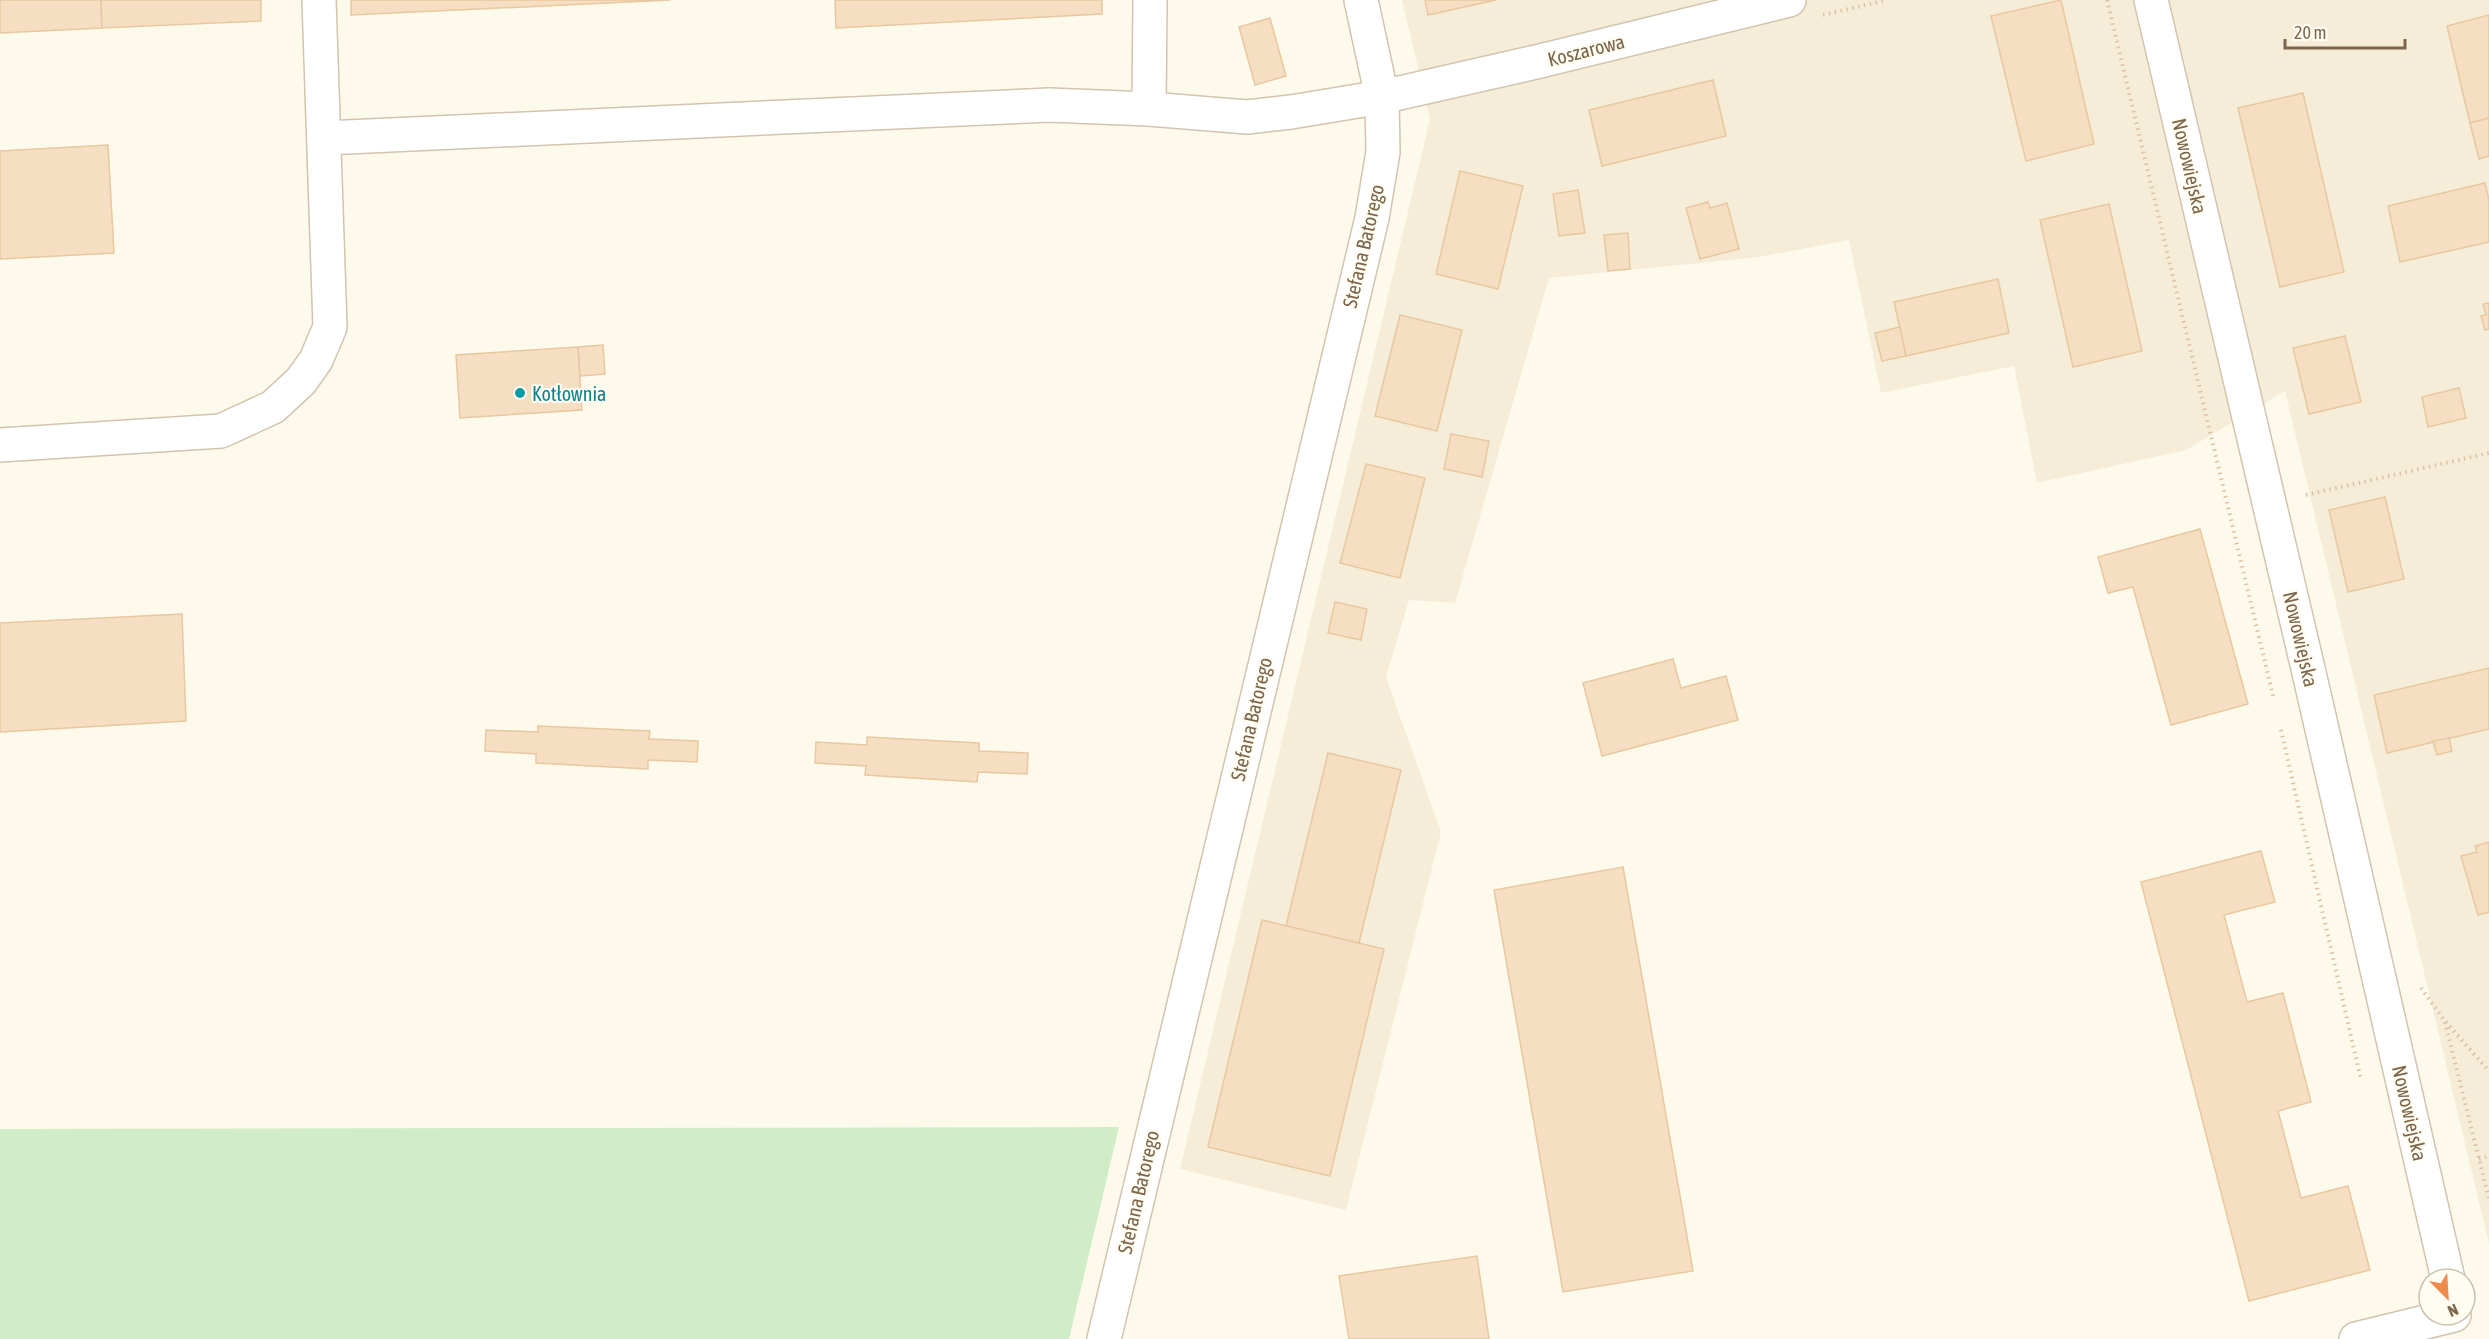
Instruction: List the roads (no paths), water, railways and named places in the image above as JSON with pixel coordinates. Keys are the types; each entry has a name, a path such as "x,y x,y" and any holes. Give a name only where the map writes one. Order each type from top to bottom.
{"street":[{"path":"0,445 221,431 273,407 301,381 316,360 330,327 319,0"},
{"path":"1149,109 1150,0"},
{"name":"Stefana Batorego","path":"1104,1339 1372,218 1383,152 1382,97 1361,0"},
{"name":"Koszarowa","path":"325,138 1049,105 1149,109 1247,117 1382,97 1789,0"},
{"name":"Nowowiejska","path":"2151,0 2445,1267"},
{"path":"2356,1339 2417,1324"}],"place":[{"name":"Kotłownia","path":"520,393"}]}
